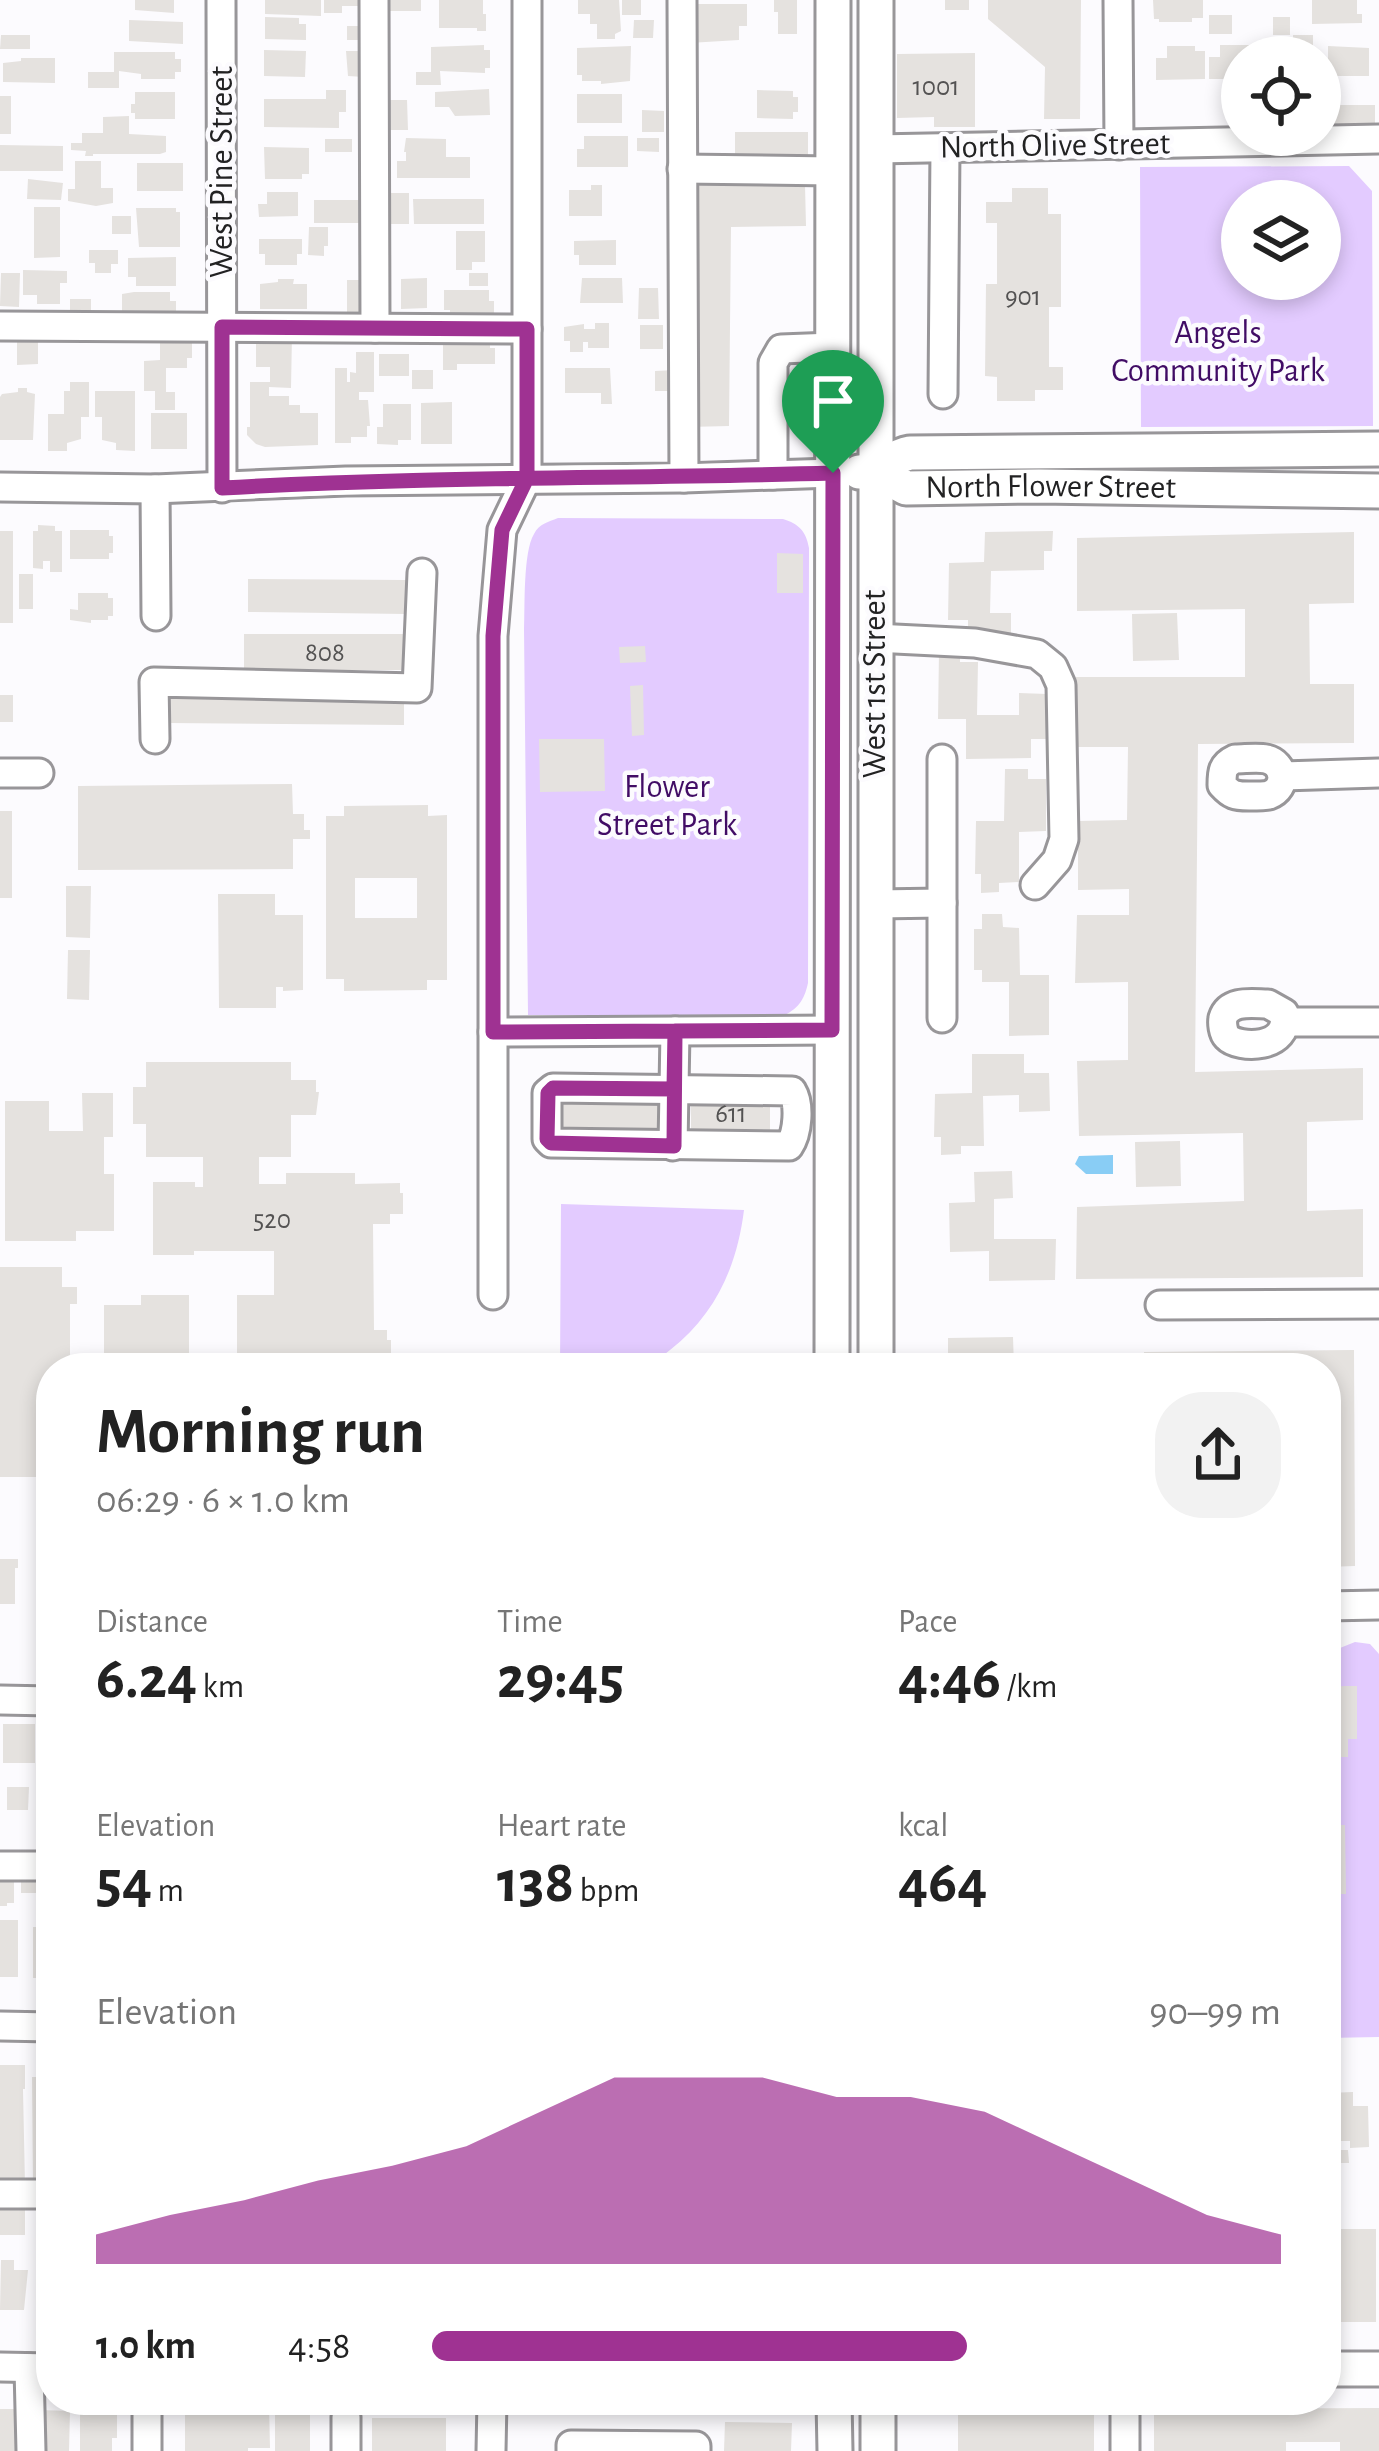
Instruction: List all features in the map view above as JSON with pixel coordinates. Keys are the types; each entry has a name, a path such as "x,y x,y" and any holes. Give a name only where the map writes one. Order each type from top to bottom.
{"main road":[{"name":"West 1st Street","path":"876,0 876,1353"},
{"name":"West 1st Street","path":"832,1353 833,16"},
{"path":"833,16 851,132 876,149"},
{"name":"North Flower Street","path":"874,471 910,453 1379,449"},
{"path":"833,473 874,471"},
{"name":"North Flower Street","path":"874,471 906,488 1379,490"},
{"path":"1341,2369 1379,2369"},
{"path":"834,2415 835,2451"},
{"path":"878,2415 878,2451"}],"street":[{"name":"West Pine Street","path":"221,0 222,488"},
{"path":"374,0 374,328"},
{"path":"493,1295 493,636 502,530 527,478 527,0"},
{"path":"682,0 683,478"},
{"path":"1118,0 1119,146"},
{"name":"North Olive Street","path":"876,149 1379,139"},
{"path":"944,394 945,148"},
{"path":"682,169 833,171"},
{"path":"0,326 527,329"},
{"path":"772,475 773,363 781,350 833,347"},
{"path":"0,487 222,488 346,481 833,473"},
{"path":"155,489 156,616"},
{"path":"155,739 154,682 417,688 422,573"},
{"path":"875,638 975,643 1037,654 1053,667 1061,685 1064,839 1057,860 1035,885"},
{"path":"942,759 942,1018"},
{"path":"0,773 39,773"},
{"path":"1283,776 1379,773"},
{"path":"876,904 942,902"},
{"path":"1286,1022 1379,1022"},
{"path":"493,1032 832,1030"},
{"path":"674,1146 675,1031"},
{"path":"553,1088 674,1089 792,1091 796,1096 795,1137 789,1146 551,1143 547,1139 548,1093 553,1088"},
{"path":"1160,1305 1379,1304"},
{"path":"1341,1606 1379,1605"},
{"path":"0,1700 36,1701"},
{"path":"0,1866 36,1866"},
{"path":"0,2026 36,2026"},
{"path":"0,2194 36,2194"},
{"path":"0,2367 36,2368"},
{"path":"32,2451 36,2410"},
{"path":"147,2415 148,2451"},
{"path":"491,2451 492,2415"},
{"path":"1125,2451 1126,2415"},
{"path":"346,2417 346,2451"},
{"path":"571,2451 571,2445 696,2446 696,2451"}],"green space":[{"name":"Angels Community Park","path":"1349,166 1372,191 1373,426 1141,427 1140,167"},
{"name":"Flower Street Park","path":"558,518 783,519 806,537 808,983 799,1004 781,1017 528,1015 525,580 534,534"},
{"path":"561,1204 744,1210 722,1288 700,1321 670,1350 560,1353"},
{"path":"1355,1642 1370,1644 1379,1654 1379,2037 1341,2038 1341,1648"}],"water":[{"path":"1113,1155 1113,1174 1086,1174 1075,1164 1079,1156"}],"building":[{"path":"135,0 174,0 174,13 135,10"},
{"path":"265,0 321,0 321,16 265,14"},
{"path":"324,0 359,0 359,6 324,13"},
{"path":"385,0 421,0 421,11 385,11"},
{"path":"439,0 483,0 486,31 439,28"},
{"path":"578,0 619,0 621,31 615,39 597,39 597,24 590,24 590,14 578,14"},
{"path":"622,0 641,0 641,15 622,15"},
{"path":"774,0 797,0 797,34 778,34"},
{"path":"945,0 969,0 969,10 945,10"},
{"path":"988,0 1081,0 1080,119 1044,119 1045,67 988,19"},
{"path":"1153,0 1203,0 1203,18 1159,22 1154,19"},
{"path":"1312,0 1357,0 1362,23 1312,24"},
{"path":"698,4 747,4 747,26 739,26 739,40 689,43 689,20 698,20"},
{"path":"1209,15 1232,15 1232,34 1209,34"},
{"path":"265,17 299,18 299,24 306,24 306,40 265,39"},
{"path":"1273,17 1290,17 1290,35 1273,35"},
{"path":"129,20 183,22 183,44 129,41"},
{"path":"634,20 654,20 653,38 633,38"},
{"path":"347,26 364,26 364,40 347,40"},
{"path":"1,35 30,35 30,49 0,49"},
{"path":"484,45 484,50 490,50 490,68 485,73 440,71 441,85 416,85 416,72 431,72 431,47"},
{"path":"1221,45 1221,79 1209,79 1209,57 1220,57"},
{"path":"631,46 630,81 601,84 582,81 582,75 577,75 577,48"},
{"path":"1167,46 1195,46 1195,51 1205,51 1205,79 1156,80 1156,58 1167,58"},
{"path":"1341,47 1369,48 1369,76 1341,76"},
{"path":"264,50 306,51 305,77 264,76"},
{"path":"346,51 364,51 364,77 348,76"},
{"path":"114,52 175,52 175,59 181,59 181,72 175,72 175,79 141,79 141,74 119,71 119,88 88,88 88,72 114,72"},
{"path":"975,53 975,127 934,127 934,117 897,118 897,54"},
{"path":"55,58 55,83 3,82 3,63"},
{"path":"489,89 490,115 455,116 449,107 435,107 435,92"},
{"path":"326,90 346,90 346,112 339,112 339,128 264,127 264,99 326,99"},
{"path":"757,90 793,91 798,112 793,112 793,119 757,118"},
{"path":"135,92 175,92 175,119 135,119 131,104 135,104"},
{"path":"577,94 622,94 622,123 577,123"},
{"path":"0,96 11,96 11,134 0,134"},
{"path":"386,100 407,100 408,130 385,130"},
{"path":"1341,105 1375,105 1375,127 1341,127"},
{"path":"642,110 664,111 664,132 642,132"},
{"path":"129,116 129,134 166,136 166,152 85,156 86,151 71,150 71,143 82,143 82,133 103,133 103,117"},
{"path":"735,132 808,132 808,160 735,160"},
{"path":"584,136 628,136 628,167 577,167 577,149 584,149"},
{"path":"406,138 446,139 446,157 470,157 470,178 397,178 397,161 406,161"},
{"path":"637,138 659,138 659,152 637,151"},
{"path":"325,139 352,139 352,152 325,152"},
{"path":"0,145 63,146 63,171 0,171"},
{"path":"264,147 309,148 309,174 302,174 302,179 265,179"},
{"path":"75,161 101,161 101,188 113,188 113,203 96,206 68,201 68,189 75,189"},
{"path":"137,163 183,163 183,191 137,191"},
{"path":"28,179 63,183 61,200 27,199"},
{"path":"691,183 805,185 806,226 731,227 729,426 688,427"},
{"path":"591,185 602,185 602,216 569,216 569,190 591,190"},
{"path":"1012,188 1048,188 1048,214 1061,214 1061,307 1049,307 1049,367 1063,367 1063,390 1035,390 1035,401 997,401 997,377 985,376 986,284 997,284 997,223 986,223 986,202 1012,202"},
{"path":"267,192 298,192 298,216 259,217 258,204 267,204"},
{"path":"390,193 409,193 409,224 390,224"},
{"path":"413,199 484,199 484,224 414,224"},
{"path":"314,200 362,200 362,223 314,223"},
{"path":"34,207 60,207 60,257 34,258"},
{"path":"136,208 176,208 180,247 139,247"},
{"path":"112,216 131,216 131,234 112,234"},
{"path":"309,227 328,227 324,256 308,255"},
{"path":"456,231 485,231 485,262 472,262 472,270 456,270"},
{"path":"259,239 302,239 297,265 265,265"},
{"path":"616,240 616,265 579,265 574,241"},
{"path":"89,250 118,250 118,264 111,264 111,273 95,273"},
{"path":"176,257 176,286 136,286 136,277 128,277 128,258"},
{"path":"23,270 67,271 67,283 60,283 60,304 37,304 37,295 23,295"},
{"path":"1,273 20,273 19,307 0,306"},
{"path":"469,273 488,273 488,286 469,286"},
{"path":"427,278 427,308 401,309 401,279"},
{"path":"582,278 622,278 623,303 580,303"},
{"path":"278,279 307,284 307,309 260,309 260,284"},
{"path":"347,280 366,280 366,318 347,318"},
{"path":"639,288 658,288 659,319 638,319"},
{"path":"444,290 489,290 494,320 450,320 450,310 444,310"},
{"path":"170,292 170,301 176,301 176,319 122,316 122,294"},
{"path":"70,299 91,299 91,317 70,317"},
{"path":"595,323 609,323 609,348 588,348 588,342 583,342 583,352 570,352 564,327 584,324 584,329 595,329"},
{"path":"640,325 663,325 663,349 640,349"},
{"path":"160,333 187,333 187,343 192,343 187,368 166,368 166,392 175,392 175,410 155,410 155,391 144,391 144,361 160,360"},
{"path":"256,334 292,335 291,388 269,387 269,396 289,396 289,405 300,405 300,413 318,413 318,445 265,447 247,435 250,382 270,382 270,367 256,367"},
{"path":"17,335 38,335 38,364 17,365"},
{"path":"443,336 490,336 495,364 457,364 457,370 443,370"},
{"path":"356,352 374,352 374,392 359,392 359,400 368,400 370,426 367,437 335,443 335,368 347,368 350,382 350,372 356,373"},
{"path":"379,354 409,354 409,376 379,376"},
{"path":"565,368 610,368 612,404 601,404 601,393 565,393"},
{"path":"412,370 433,370 433,389 412,389"},
{"path":"675,370 675,391 655,391 655,371"},
{"path":"70,382 89,382 89,417 81,417 81,439 67,443 67,451 48,451 48,414 64,414 64,391 70,391"},
{"path":"18,388 35,394 33,440 0,440 0,397"},
{"path":"95,391 135,391 135,451 116,450 116,443 102,440 102,417 95,417"},
{"path":"452,402 452,444 421,444 421,403"},
{"path":"383,404 411,404 411,440 377,444"},
{"path":"151,413 187,413 187,449 151,449"},
{"path":"38,525 62,531 62,572 50,572 50,561 43,561 43,569 33,568 33,531 38,531"},
{"path":"70,530 109,530 113,553 109,559 70,559"},
{"path":"0,531 13,531 13,623 0,623"},
{"path":"1053,531 1052,551 1044,551 1044,570 991,571 990,613 1011,613 1011,638 968,638 968,620 948,620 949,563 984,562 985,532"},
{"path":"1354,532 1354,603 1309,604 1310,684 1354,684 1354,743 1198,744 1195,1072 1363,1068 1363,1120 1307,1122 1307,1211 1363,1209 1363,1277 1076,1279 1077,1207 1244,1201 1243,1133 1079,1136 1077,1061 1128,1060 1128,982 1075,983 1077,915 1129,915 1129,889 1078,890 1078,821 1127,820 1128,747 1077,747 1076,677 1245,677 1245,609 1077,611 1077,538"},
{"path":"777,553 803,554 803,593 777,593"},
{"path":"19,574 33,574 33,609 19,609"},
{"path":"248,579 406,580 406,614 248,612"},
{"path":"78,593 108,593 113,598 113,616 91,623 70,620 70,609 78,610"},
{"path":"1177,613 1179,660 1133,661 1132,614"},
{"path":"244,634 406,634 406,670 244,670"},
{"path":"645,646 646,662 620,663 619,647"},
{"path":"939,652 960,653 960,662 978,662 977,715 1019,715 1019,693 1047,694 1047,739 1031,739 1031,758 966,759 966,719 938,719"},
{"path":"643,685 644,735 632,736 630,686"},
{"path":"167,689 404,692 404,725 168,723"},
{"path":"0,695 13,695 13,722 0,722"},
{"path":"539,739 604,739 605,791 540,792"},
{"path":"1005,769 1028,769 1028,779 1046,779 1046,831 1019,832 1019,882 999,883 999,892 981,893 981,874 975,874 976,821 1004,821"},
{"path":"292,784 293,814 304,814 304,830 310,830 310,839 293,839 293,869 78,870 78,786"},
{"path":"428,805 428,816 447,815 447,980 427,980 427,990 344,991 344,979 326,979 326,816 344,816 344,806","holes":["355,878 417,878 417,918 355,918"]},
{"path":"0,811 12,811 12,898 0,898"},
{"path":"66,886 91,886 90,938 66,937"},
{"path":"218,894 275,894 275,915 303,915 303,990 276,987 276,1008 219,1008"},
{"path":"982,914 1002,914 1003,927 1019,928 1020,975 1049,975 1049,1035 1009,1036 1009,982 982,982 982,970 974,970 974,929 982,929"},
{"path":"68,950 90,950 89,1000 67,999"},
{"path":"972,1054 1024,1054 1024,1073 1049,1073 1050,1111 1019,1112 1019,1095 983,1096 984,1146 961,1146 961,1154 941,1155 941,1137 934,1137 935,1094 972,1093"},
{"path":"146,1062 291,1062 291,1080 316,1080 316,1115 291,1115 291,1157 259,1157 259,1184 286,1184 286,1173 355,1173 355,1184 400,1183 403,1214 390,1214 390,1224 373,1224 374,1330 387,1330 391,1353 237,1353 237,1295 274,1295 274,1251 153,1255 153,1182 195,1182 195,1187 203,1187 203,1157 146,1157 146,1124 133,1124 133,1087 146,1087"},
{"path":"82,1093 113,1093 113,1137 104,1137 104,1174 114,1174 114,1231 76,1231 76,1241 5,1241 5,1101 49,1101 49,1131 83,1131"},
{"path":"560,1096 666,1096 666,1131 560,1131"},
{"path":"691,1096 770,1096 770,1131 691,1131"},
{"path":"1180,1141 1181,1186 1136,1187 1135,1142"},
{"path":"1012,1171 1013,1198 994,1199 994,1239 1056,1239 1055,1280 989,1281 989,1251 950,1252 949,1203 975,1202 974,1172"},
{"path":"0,1267 62,1267 62,1287 77,1287 77,1304 70,1304 70,1353 36,1353 36,1477 0,1477"},
{"path":"141,1295 189,1295 189,1353 104,1353 104,1305 141,1305"},
{"path":"1013,1337 1014,1353 948,1353 948,1338"},
{"path":"1354,1350 1355,1566 1341,1566 1341,1353 1144,1352"},
{"path":"0,1559 18,1559 15,1604 0,1604"},
{"path":"1357,1686 1357,1739 1348,1739 1348,1757 1341,1757 1341,1687"},
{"path":"3,1724 35,1724 35,1763 3,1763"},
{"path":"7,1787 29,1787 28,1810 7,1810"},
{"path":"1341,1825 1345,1825 1346,1894 1341,1894"},
{"path":"21,1872 36,1874 36,1893 21,1893"},
{"path":"0,1877 14,1877 14,1903 7,1906 0,1906"},
{"path":"0,1920 18,1920 18,1977 0,1977"},
{"path":"33,1927 36,1927 36,1978"},
{"path":"0,2065 25,2065 25,2185 0,2185"},
{"path":"32,2077 36,2077 36,2184 33,2184"},
{"path":"1341,2092 1353,2092 1353,2106 1368,2106 1369,2147 1350,2148 1350,2141 1341,2141"},
{"path":"1341,2150 1348,2150 1349,2163 1341,2163"},
{"path":"0,2209 25,2209 25,2235 0,2235"},
{"path":"1341,2229 1376,2229 1376,2322 1341,2322"},
{"path":"1,2260 14,2260 14,2270 28,2270 24,2310 0,2310"},
{"path":"1341,2408 1379,2408 1379,2451 1340,2451 1340,2442 1286,2442 1286,2451 1154,2451 1154,2415 1341,2415"},
{"path":"0,2409 20,2409 19,2451 0,2451"},
{"path":"39,2415 70,2415 69,2451 38,2451"},
{"path":"80,2415 117,2415 112,2451 80,2451"},
{"path":"185,2415 269,2415 270,2448 185,2451"},
{"path":"275,2415 310,2415 310,2451 275,2451"},
{"path":"958,2415 1094,2415 1094,2451 958,2451"},
{"path":"372,2418 446,2418 446,2451 372,2451"},
{"path":"725,2422 792,2423 791,2451 724,2451"}],"route":[{"path":"833,473 683,478 527,478 346,481 222,488 222,327 527,329 527,478 502,530 493,636 493,1032 675,1031 674,1089 553,1088 548,1093 547,1139 551,1143 674,1146 675,1031 832,1030 833,473"}]}
